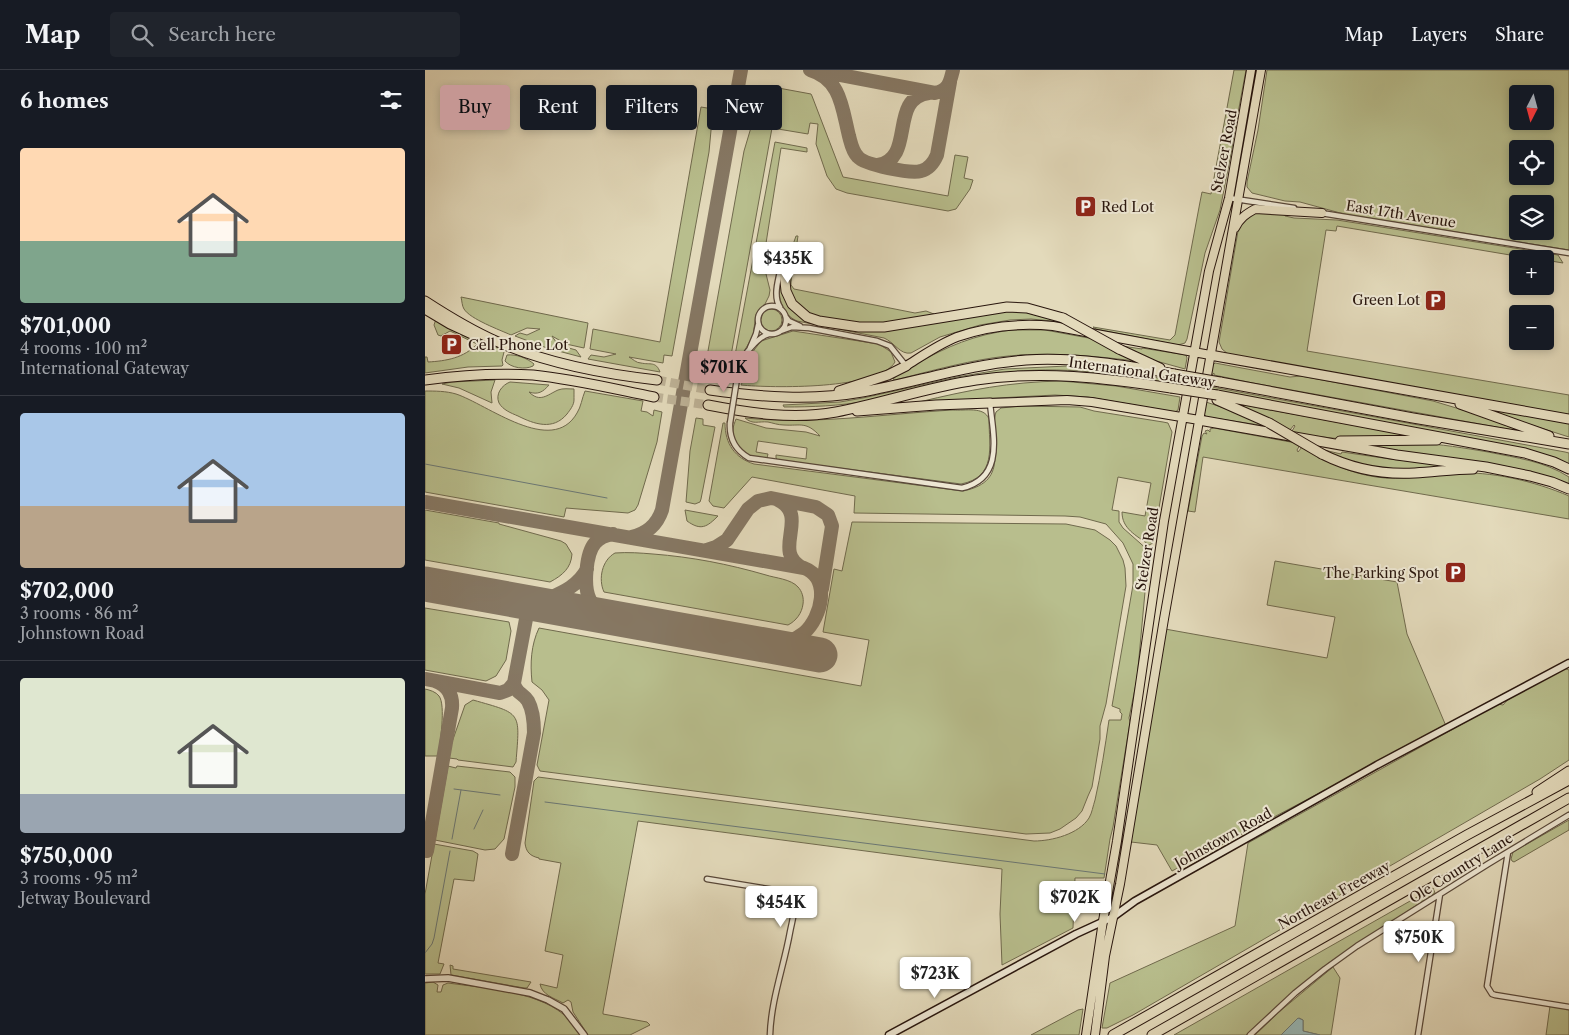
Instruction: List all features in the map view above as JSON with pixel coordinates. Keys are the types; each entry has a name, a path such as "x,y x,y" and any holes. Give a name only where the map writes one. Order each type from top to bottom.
{"highway":[{"path":"783,262 786,291 792,304 807,317 819,321 849,326 879,327 1007,307 1027,308 1063,318 1138,359 1174,374"},
{"path":"425,301 479,333 514,349"},
{"path":"425,308 450,324 482,339 514,349 573,367 627,377 657,380"},
{"path":"1210,355 1569,419"},
{"name":"International Gateway","path":"710,390 759,396 814,396 862,392 975,366 1025,360 1098,362 1220,382 1449,424 1569,442"},
{"path":"814,396 871,381 906,366"},
{"name":"International Gateway","path":"708,405 755,414 834,413 932,388 1000,377 1053,374 1080,376 1195,392 1217,398 1464,441 1540,457 1569,469"},
{"path":"425,380 473,375 525,375 554,378 655,396"},
{"path":"1429,394 1569,442"},
{"path":"1217,398 1269,423 1342,464 1368,471 1389,474 1464,469 1511,472"},
{"path":"834,413 990,403"},
{"path":"1199,420 1397,455 1455,462 1511,472 1545,480 1569,489"},
{"path":"1449,424 1508,438 1569,449"},
{"path":"1320,441 1464,441"},
{"path":"1467,835 1542,790 1569,771"},
{"name":"Northeast Freeway","path":"1113,1035 1467,835 1569,780"},
{"path":"1152,1035 1569,798"}],"main road":[{"name":"Stelzer Road","path":"1086,1035 1132,745 1156,568 1209,271 1229,198 1251,70"},
{"name":"Stelzer Road","path":"1095,1035 1105,956 1120,884 1164,619 1261,70"},
{"path":"1232,234 1245,214 1255,209 1322,213"},
{"path":"906,366 956,338 1005,326 1033,324 1210,355"},
{"path":"990,403 1067,400 1092,402 1199,420"},
{"name":"Johnstown Road","path":"889,1035 1113,917 1135,901 1377,765 1569,663"}],"street":[{"name":"East 17th Avenue","path":"1229,198 1569,253"},
{"path":"783,262 777,303 786,317 794,324 885,343 892,348 906,366"},
{"path":"748,351 756,334 759,315 764,308 773,305 781,308"},
{"path":"781,331 786,323 786,317"},
{"path":"758,321 760,328 771,334"},
{"path":"809,328 792,327 762,337 741,360 730,423 730,437 743,455 749,458 963,488 981,480 992,463 993,444 990,403"},
{"name":"Ole Country Lane","path":"1250,1035 1295,993 1357,946 1569,815"},
{"path":"1508,852 1487,979 1489,991 1495,995 1569,1006"},
{"path":"707,879 787,892 795,898 793,918 778,983 770,1035"},
{"path":"1418,1035 1440,894"},
{"path":"425,978 448,978 530,993 564,1009 577,1023 584,1035"}],"green space":[{"path":"1234,70 1246,70 1220,210 1205,253 1185,343 1178,345 1096,329 1093,327 1170,340 1175,335 1202,192 1211,194"},
{"path":"1267,70 1569,70 1569,250 1344,214 1300,202 1285,201 1252,193 1247,187 1258,130"},
{"path":"782,89 811,94 843,177 948,196 955,155 968,157 964,178 973,180 970,189 956,209 948,211 847,193 836,189 827,176 816,144 818,124 810,123 808,134 782,130"},
{"path":"701,107 707,108 707,130 711,130 709,152 672,356 664,355 663,363 629,357 638,362 655,365 660,372 588,359 591,355 604,357 616,354 590,349 593,329 660,342"},
{"path":"750,130 772,130 730,361 714,359 713,363 706,362 744,151"},
{"path":"775,142 807,148 807,152 781,148 764,256 770,290 769,296 756,314 753,336 735,367 733,366"},
{"path":"1255,212 1285,214 1285,216 1294,218 1337,220 1526,250 1509,250 1509,255 1337,226 1336,231 1326,230 1307,351 1569,395 1569,415 1228,354 1222,349 1219,342 1238,231 1242,222"},
{"path":"796,236 798,236 791,282 794,289 915,313 926,311 934,314 907,320 872,323 836,322 810,315 797,304 790,290 789,267"},
{"path":"1554,254 1558,255 1563,263 1554,262"},
{"path":"780,284 782,284 799,314 856,330 1004,311 1024,312 1063,322 1031,319 980,325 940,337 911,353 907,353 884,338 797,321 788,315 782,306 779,295"},
{"path":"461,297 588,323 584,348 566,344 552,336 558,345 576,350 581,357 547,348 515,336 520,333 527,335 540,329 527,328 511,335 472,317 463,308"},
{"path":"771,309 779,312 782,320 779,328 771,331 763,328 760,320 763,312"},
{"path":"436,319 458,331 503,350 503,365 468,367 425,373 425,357 427,357 428,362 448,360 461,356 477,344 450,331 441,336 438,335 434,325"},
{"path":"1011,330 1045,330 1094,339 1135,361 1063,355 1010,356 967,362 893,379 916,364 950,347 973,338"},
{"path":"793,331 879,344 891,352 895,362 885,371 868,378 847,382 775,387 741,385 743,381 752,379 742,376 745,362 761,341"},
{"path":"1122,346 1186,355 1185,369 1149,359"},
{"path":"507,355 521,357 534,364 526,368 514,367 505,361"},
{"path":"1215,363 1290,377 1301,376 1433,401 1473,413 1524,432 1253,383 1214,375 1214,373 1212,375 1212,366"},
{"path":"1067,366 1122,371 1179,382 1178,385 1134,377 1068,370 1023,371 967,378 857,403 805,407 784,407 783,405 840,402 957,377 1005,369"},
{"path":"495,380 491,392 492,403 459,388 442,384 452,382"},
{"path":"1061,381 1116,386 1180,397 1178,410 1175,412 1088,397 1055,395 919,402 989,387"},
{"path":"510,382 549,385 540,392 529,392 540,398 560,389 574,389 572,407 556,423 543,424 530,421 507,411 499,403 498,396 500,390"},
{"path":"1212,387 1565,452 1569,453 1569,465 1554,458 1524,449 1211,391"},
{"path":"425,391 456,394 519,424 536,429 552,430 566,425 577,413 585,391 643,401 641,411 653,416 654,410 662,412 657,442 638,505 635,510 628,513 566,508 564,517 425,492"},
{"path":"1206,402 1266,426 1207,417 1204,414"},
{"path":"1244,405 1417,437 1341,439 1297,434 1292,431 1294,425 1290,430 1242,407"},
{"path":"1021,406 1080,407 1168,423 1172,432 1153,543 1149,545 1127,527 1124,523 1122,512 1145,516 1151,483 1118,477 1112,510 1119,511 1119,522 1123,528 1151,555 1145,592 1137,679 1129,718 1130,722 1104,878 1075,878 1073,928 1002,965 1000,914 1002,869 638,821 603,1014 647,1022 650,1025 630,1035 588,1035 573,1012 571,1002 568,1000 563,1003 549,996 543,991 540,984 557,988 563,955 545,951 561,863 533,856 527,851 525,843 534,781 538,777 1034,841 1065,836 1085,824 1089,818 1097,790 1109,720 1121,720 1122,714 1120,709 1112,706 1133,585 1133,564 1123,543 1106,524 1080,517 1065,516 854,513 855,496 752,477 724,508 713,506 709,501 723,423 725,423 725,431 732,449 741,458 754,464 963,491 978,486 988,479 993,470 996,412 1001,408"},
{"path":"1479,406 1569,422 1569,437 1478,408"},
{"path":"953,410 983,412 989,419 990,450 986,468 981,475 961,484 778,460 776,455 806,459 807,448 758,441 756,452 768,454 767,458 755,457 744,452 736,442 733,430 736,419 766,428 806,432 820,436 811,428 803,425 753,422 745,418 823,420"},
{"path":"696,418 703,419 703,425 715,427 701,499 700,502 695,504 686,502 690,451"},
{"path":"1214,428 1296,443 1300,445 1297,450 1298,452 1302,447 1337,466 1356,473 1376,477 1405,478 1467,473 1512,478 1569,496 1569,519 1203,457 1195,512 1188,511 1202,436 1204,433 1207,434 1205,431 1208,430 1210,432 1210,429"},
{"path":"1416,443 1488,452 1530,461 1550,467 1569,477 1569,486 1357,446"},
{"path":"1324,450 1341,454 1342,452 1453,466 1398,471 1357,466"},
{"path":"425,510 499,523 561,541 566,544 572,554 570,563 559,577 550,582 425,560"},
{"path":"685,510 718,516 707,525 700,527 687,521"},
{"path":"852,522 1066,524 1095,530 1116,546 1125,568 1126,586 1106,704 1100,726 1100,739 1092,787 1082,811 1076,818 1060,829 1050,833 1026,834 540,771 537,765 549,700 542,690 532,682 532,654 539,628 861,686 869,640 823,632 834,569 842,571"},
{"path":"615,553 644,553 696,559 783,579 795,584 802,593 801,611 794,621 788,625 604,592 601,581 602,570 607,560"},
{"path":"1275,561 1397,582 1407,634 1446,726 1172,871 1157,845 1131,842 1139,781 1165,629 1327,658 1335,617 1267,605"},
{"path":"425,608 509,622 511,631 506,660 496,676 486,681 425,670"},
{"path":"1564,668 1569,670 1569,760 1540,779 1133,1015 1107,1028 1102,1028 1110,983 1235,926 1248,843 1498,704 1503,705 1510,697"},
{"path":"425,689 436,693 441,701 442,725 438,756 425,756"},
{"path":"473,700 501,708 514,717 518,733 516,762 513,767 449,758 451,745 465,705"},
{"path":"448,766 510,772 515,777 515,787 504,839 495,849 485,850 435,840"},
{"path":"1569,820 1569,830 1514,862 1512,861 1513,852"},
{"path":"434,844 473,851 478,854 474,881 454,879 438,963 444,964 440,974 425,974 425,894"},
{"path":"1433,888 1435,893 1330,962 1296,989 1246,1035 1174,1035"},
{"path":"450,965 453,966 453,969 531,982 527,988 524,988 451,975"},
{"path":"1333,967 1340,978 1331,1035 1320,1035 1303,1031 1303,1020 1299,1018 1281,1035 1255,1035 1279,1012"},
{"path":"433,982 438,985 437,992 441,992 443,985 448,983 524,995 538,1000 563,1014 581,1035 425,1035 425,983"},
{"path":"1550,1006 1569,1009 1569,1035 1546,1035"},
{"path":"1083,1009 1079,1035 1031,1035 1078,1010"}],"water":[{"path":"1298,1018 1303,1020 1303,1031 1320,1035 1281,1035"}],"waterway":[{"path":"425,464 607,498"},
{"path":"454,789 500,795"},
{"path":"452,839 461,790"},
{"path":"545,802 1105,874"},
{"path":"474,829 483,810"},
{"path":"425,953 434,938 450,851"}],"taxiway":[{"path":"631,537 641,534 650,528 662,510 741,70"},
{"path":"810,70 828,80 839,96 852,147 858,157 878,166 916,172 926,169 936,158 950,82"},
{"path":"820,71 935,93 946,88 950,82 953,70"},
{"path":"878,165 889,160 896,152 909,106 917,97 929,93"},
{"path":"707,550 727,540 748,509 758,501 771,498 816,507 828,515 832,526 822,589"},
{"path":"778,500 787,507 791,515 790,553 794,561 803,568"},
{"path":"425,502 804,568 818,580 821,589 819,608 815,618 804,633 796,639 768,646"},
{"path":"610,617 598,610 592,603 588,594 586,579 589,554 592,548 601,538 613,534"},
{"path":"526,614 537,604 572,586 587,569"},
{"path":"516,600 542,599"},
{"path":"512,854 534,733 530,705 526,698 516,689 514,683 526,619"},
{"path":"425,679 500,693 508,690 514,683"},
{"path":"427,851 452,708 452,699 449,692 435,681"}],"runway":[{"path":"425,584 820,655"}],"tunnel":[{"path":"657,380 710,390"},
{"path":"654,397 708,405"}],"place":[{"name":"Red Lot","path":"1085,207"},
{"name":"Green Lot","path":"1436,300"},
{"name":"Cell Phone Lot","path":"452,345"},
{"name":"The Parking Spot","path":"1455,573"}]}
